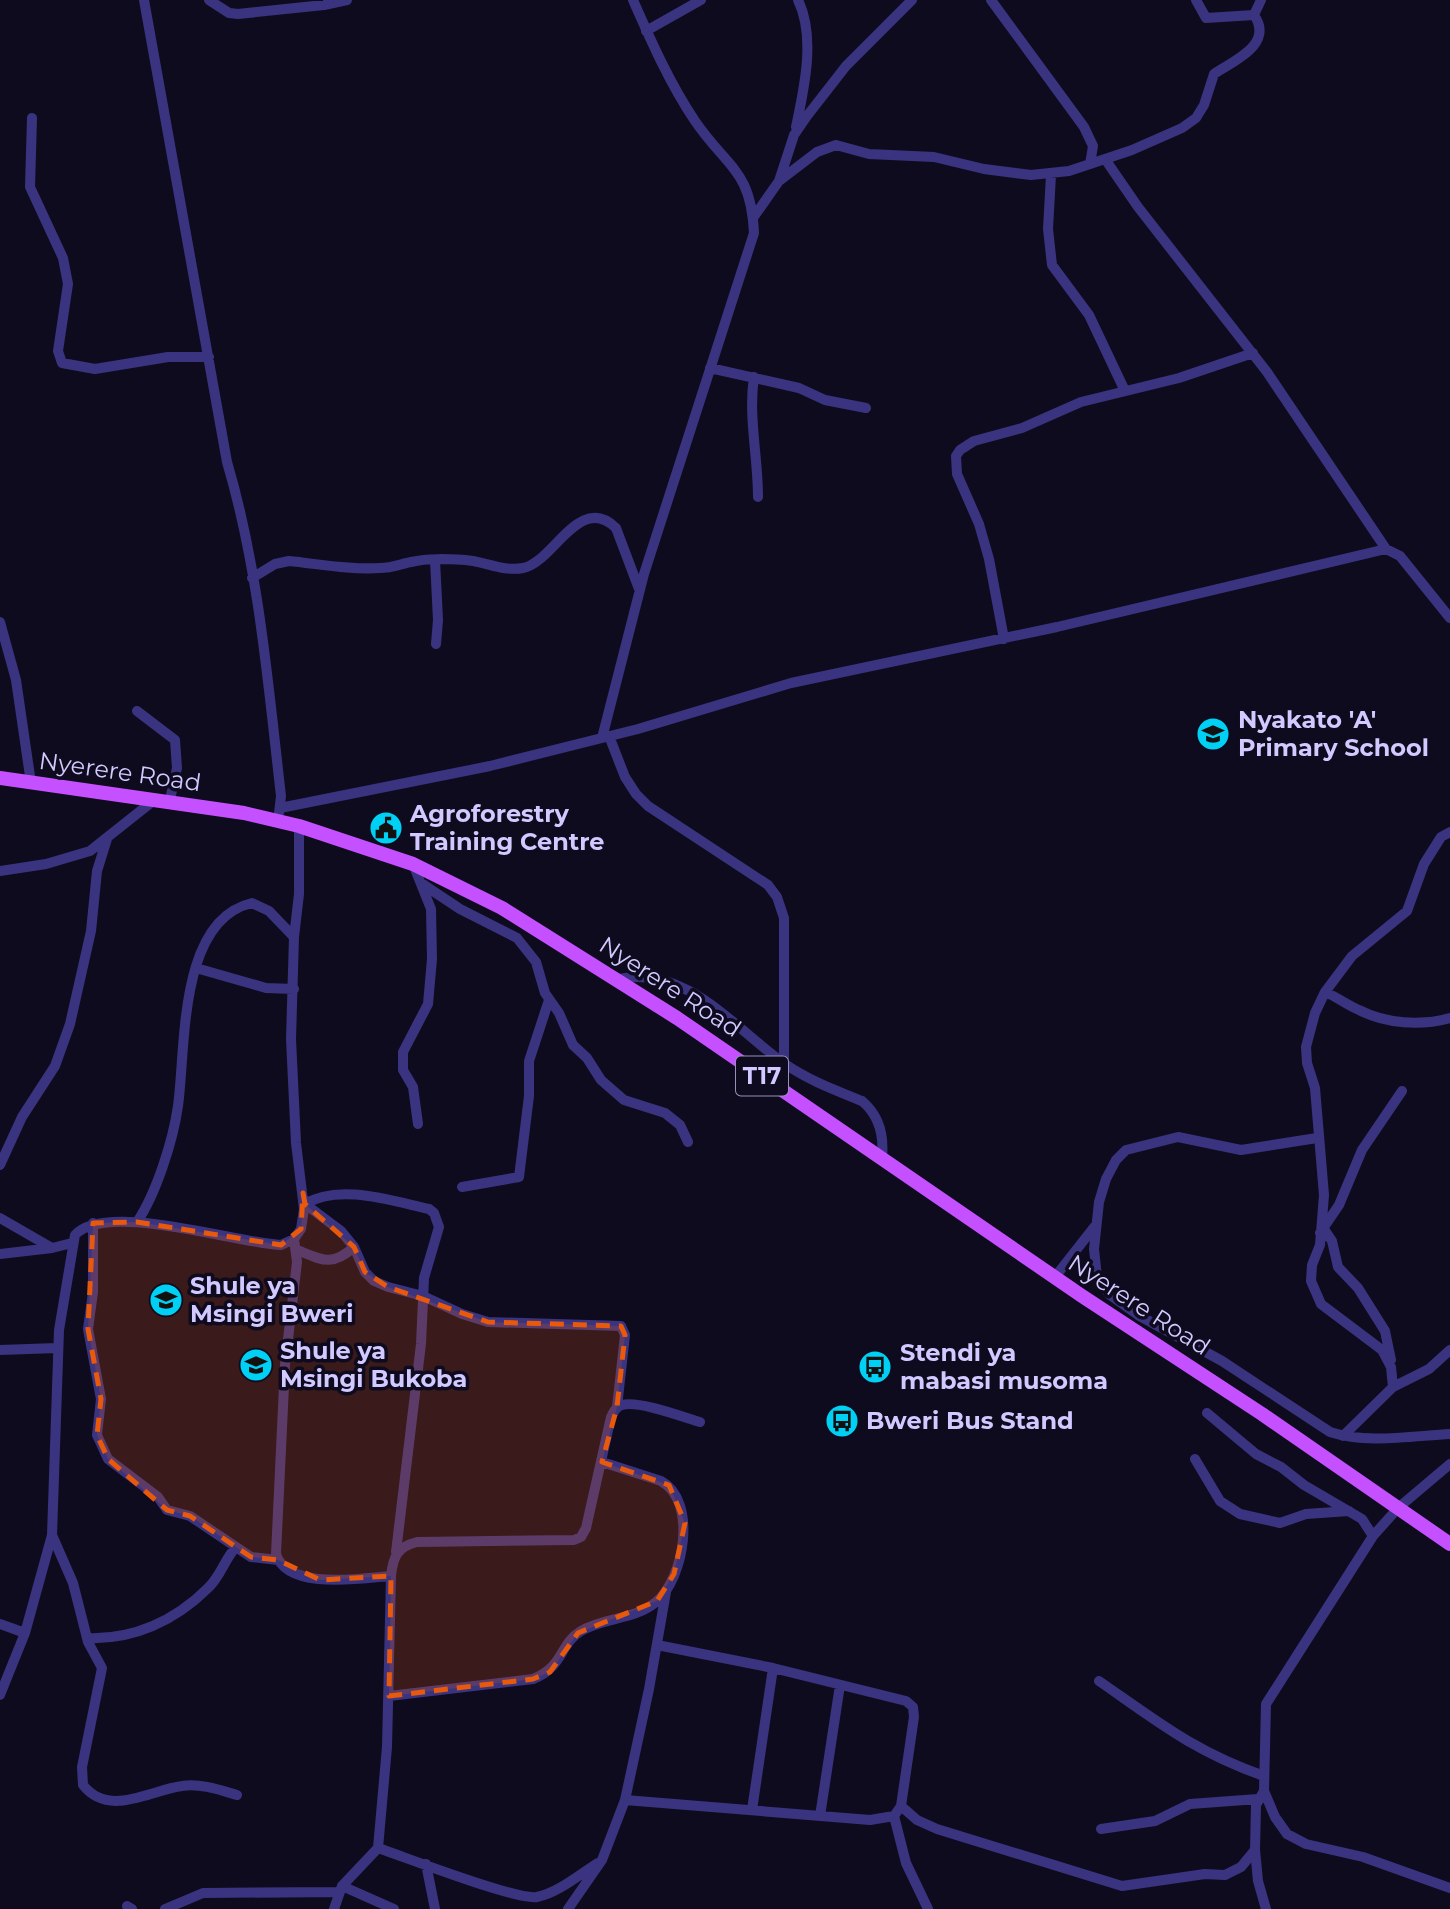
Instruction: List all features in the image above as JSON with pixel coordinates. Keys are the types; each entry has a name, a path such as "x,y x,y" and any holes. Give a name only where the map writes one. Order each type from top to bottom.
{"main road":[{"name":"Nyerere Road","path":"0,778 169,804 279,814 299,826 413,864 502,908 619,979 1450,1544"}],"street":[{"path":"144,0 227,462 246,526 266,665 279,814 605,737 791,683 1004,639 1386,549"},
{"path":"209,0 229,13 238,14 347,0"},
{"path":"633,0 646,30 696,123 737,169 747,186 754,233 639,590 605,737 625,777 648,806 757,877 777,897 784,929 784,1064"},
{"path":"646,30 701,0"},
{"path":"753,218 779,181 794,135 806,66 804,18 798,0"},
{"path":"794,135 846,66 912,0"},
{"path":"991,0 1084,127 1093,146 1090,164"},
{"path":"1196,0 1206,18 1254,15"},
{"path":"1254,15 1261,0"},
{"path":"779,181 817,152 836,145 869,154 927,156 984,169 1051,175 1105,159 1166,137 1196,118 1204,104 1214,74 1244,57 1251,49 1258,31 1258,21 1254,15"},
{"path":"32,118 30,187 63,258 68,284 58,351 62,363 95,369 167,357 209,357"},
{"path":"1105,159 1138,207 1253,353 1386,549 1400,556 1450,618"},
{"path":"1051,175 1048,229 1052,265 1089,315 1125,391"},
{"path":"1004,639 992,569 979,524 962,488 956,456 974,441 1021,428 1080,402 1179,378 1253,353"},
{"path":"710,369 799,388 825,400 866,408"},
{"path":"754,377 751,392 758,497"},
{"path":"252,578 275,564 289,561 375,569 435,560 526,568 540,560 569,529 585,522 599,520 616,528 639,590"},
{"path":"435,560 436,644"},
{"path":"0,622 16,680 31,783"},
{"path":"137,711 175,740 177,768 169,804"},
{"path":"0,871 83,854 107,839 153,801"},
{"path":"299,826 299,902 294,937 293,1104 305,1204 341,1231 354,1247 365,1272 374,1281 423,1296 462,1314 488,1322 621,1326 625,1335 617,1407 586,1528 581,1537 573,1541 417,1542 407,1544 396,1552"},
{"path":"1391,1367 1382,1350 1332,1313 1314,1294 1311,1273 1320,1245 1324,1195 1317,1138 1315,1088 1307,1063 1306,1047 1311,1023 1325,992 1352,956 1407,911 1424,864 1441,837 1450,832"},
{"path":"0,1165 22,1118 55,1066 70,1024 91,931 97,871 107,839"},
{"path":"413,864 431,909 430,992 420,1022 404,1047 402,1060 403,1070 412,1083 418,1124"},
{"path":"421,883 460,909 486,919 517,938 536,962 548,1000 559,1013 573,1045 587,1058 601,1080 624,1100 665,1112 680,1125 688,1142"},
{"path":"137,1222 149,1205 177,1109 185,1018 196,968 219,921 239,906 252,903 263,907 294,937"},
{"path":"196,968 266,988 294,989"},
{"path":"619,979 652,976 670,982 728,1017 784,1064 804,1077 870,1107 883,1137 882,1157"},
{"path":"1325,992 1360,1012 1409,1023 1432,1023 1450,1018"},
{"path":"462,1187 519,1177 529,1096 529,1061 548,1000"},
{"path":"1322,1231 1339,1205 1362,1150 1402,1091"},
{"path":"1317,1138 1241,1150 1178,1137 1126,1150 1115,1160 1106,1179 1095,1226 1097,1276 1110,1295 1138,1315 1222,1361 1329,1432 1343,1436 1450,1434"},
{"path":"0,1695 25,1633 52,1535 57,1348 72,1243 80,1230 93,1223 137,1222 281,1245 293,1239 301,1229 303,1193"},
{"path":"305,1204 319,1196 331,1194 405,1203 434,1213 439,1227 426,1268 396,1552 391,1576 389,1696 377,1848 341,1889 334,1909"},
{"path":"0,1218 52,1248"},
{"path":"93,1223 93,1292 88,1329 101,1399 97,1435 100,1446 120,1470 158,1497 167,1510 190,1516 251,1557 278,1560 304,1576 320,1580 391,1576"},
{"path":"1055,1277 1095,1226"},
{"path":"1322,1231 1332,1241 1338,1267 1358,1287 1385,1331 1393,1387"},
{"path":"278,1560 275,1544 284,1436 284,1389 295,1298 297,1250 293,1239"},
{"path":"0,1254 72,1243"},
{"path":"297,1250 332,1261 342,1258 354,1247"},
{"path":"0,1350 57,1348"},
{"path":"1343,1436 1393,1387 1429,1370 1450,1350"},
{"path":"617,1407 624,1404 639,1405 700,1422"},
{"path":"1207,1413 1256,1454 1362,1519 1373,1536"},
{"path":"1195,1459 1220,1501 1240,1514 1280,1523 1306,1514 1350,1511"},
{"path":"568,1909 602,1860 625,1800 667,1589 685,1523 677,1497 669,1485 601,1462"},
{"path":"1266,1909 1258,1881 1255,1850 1264,1776 1266,1704 1373,1536 1398,1508 1450,1464"},
{"path":"52,1535 73,1583 87,1638 101,1662 103,1676 82,1767 81,1777 88,1791 120,1801 185,1785 237,1795"},
{"path":"87,1638 127,1636 159,1624 208,1588 235,1548"},
{"path":"389,1696 533,1679 550,1672 578,1633 644,1610 667,1589"},
{"path":"0,1624 25,1633"},
{"path":"625,1800 870,1820 894,1816 901,1806 911,1750 913,1707 906,1701 774,1668 657,1645"},
{"path":"752,1811 774,1668"},
{"path":"1100,1681 1176,1737 1264,1776"},
{"path":"820,1816 840,1685"},
{"path":"1101,1829 1155,1821 1190,1804 1261,1795"},
{"path":"1261,1795 1287,1834 1306,1844 1363,1857 1450,1888"},
{"path":"901,1806 917,1820 937,1829 1122,1886 1205,1874 1225,1875 1241,1867 1255,1850"},
{"path":"894,1816 906,1863 928,1909"},
{"path":"377,1848 534,1898 550,1893 602,1860"},
{"path":"426,1864 435,1909"},
{"path":"165,1909 203,1893 341,1889 394,1909"}],"highlighted area":[{"path":"303,1193 305,1204 354,1247 365,1272 388,1287 488,1322 621,1326 625,1335 617,1407 602,1462 669,1485 685,1523 674,1574 657,1601 578,1633 550,1672 533,1679 389,1696 391,1576 320,1580 278,1560 251,1557 190,1516 167,1510 108,1459 97,1435 101,1399 88,1329 93,1223 137,1222 281,1245 301,1229"}],"place":[{"name":"Nyakato 'A' Primary School","path":"1213,734"},
{"name":"Agroforestry Training Centre","path":"386,828"},
{"name":"Shule ya Msingi Bweri","path":"166,1300"},
{"name":"Shule ya Msingi Bukoba","path":"256,1365"},
{"name":"Stendi ya mabasi musoma","path":"875,1367"},
{"name":"Bweri Bus Stand","path":"842,1421"}]}
